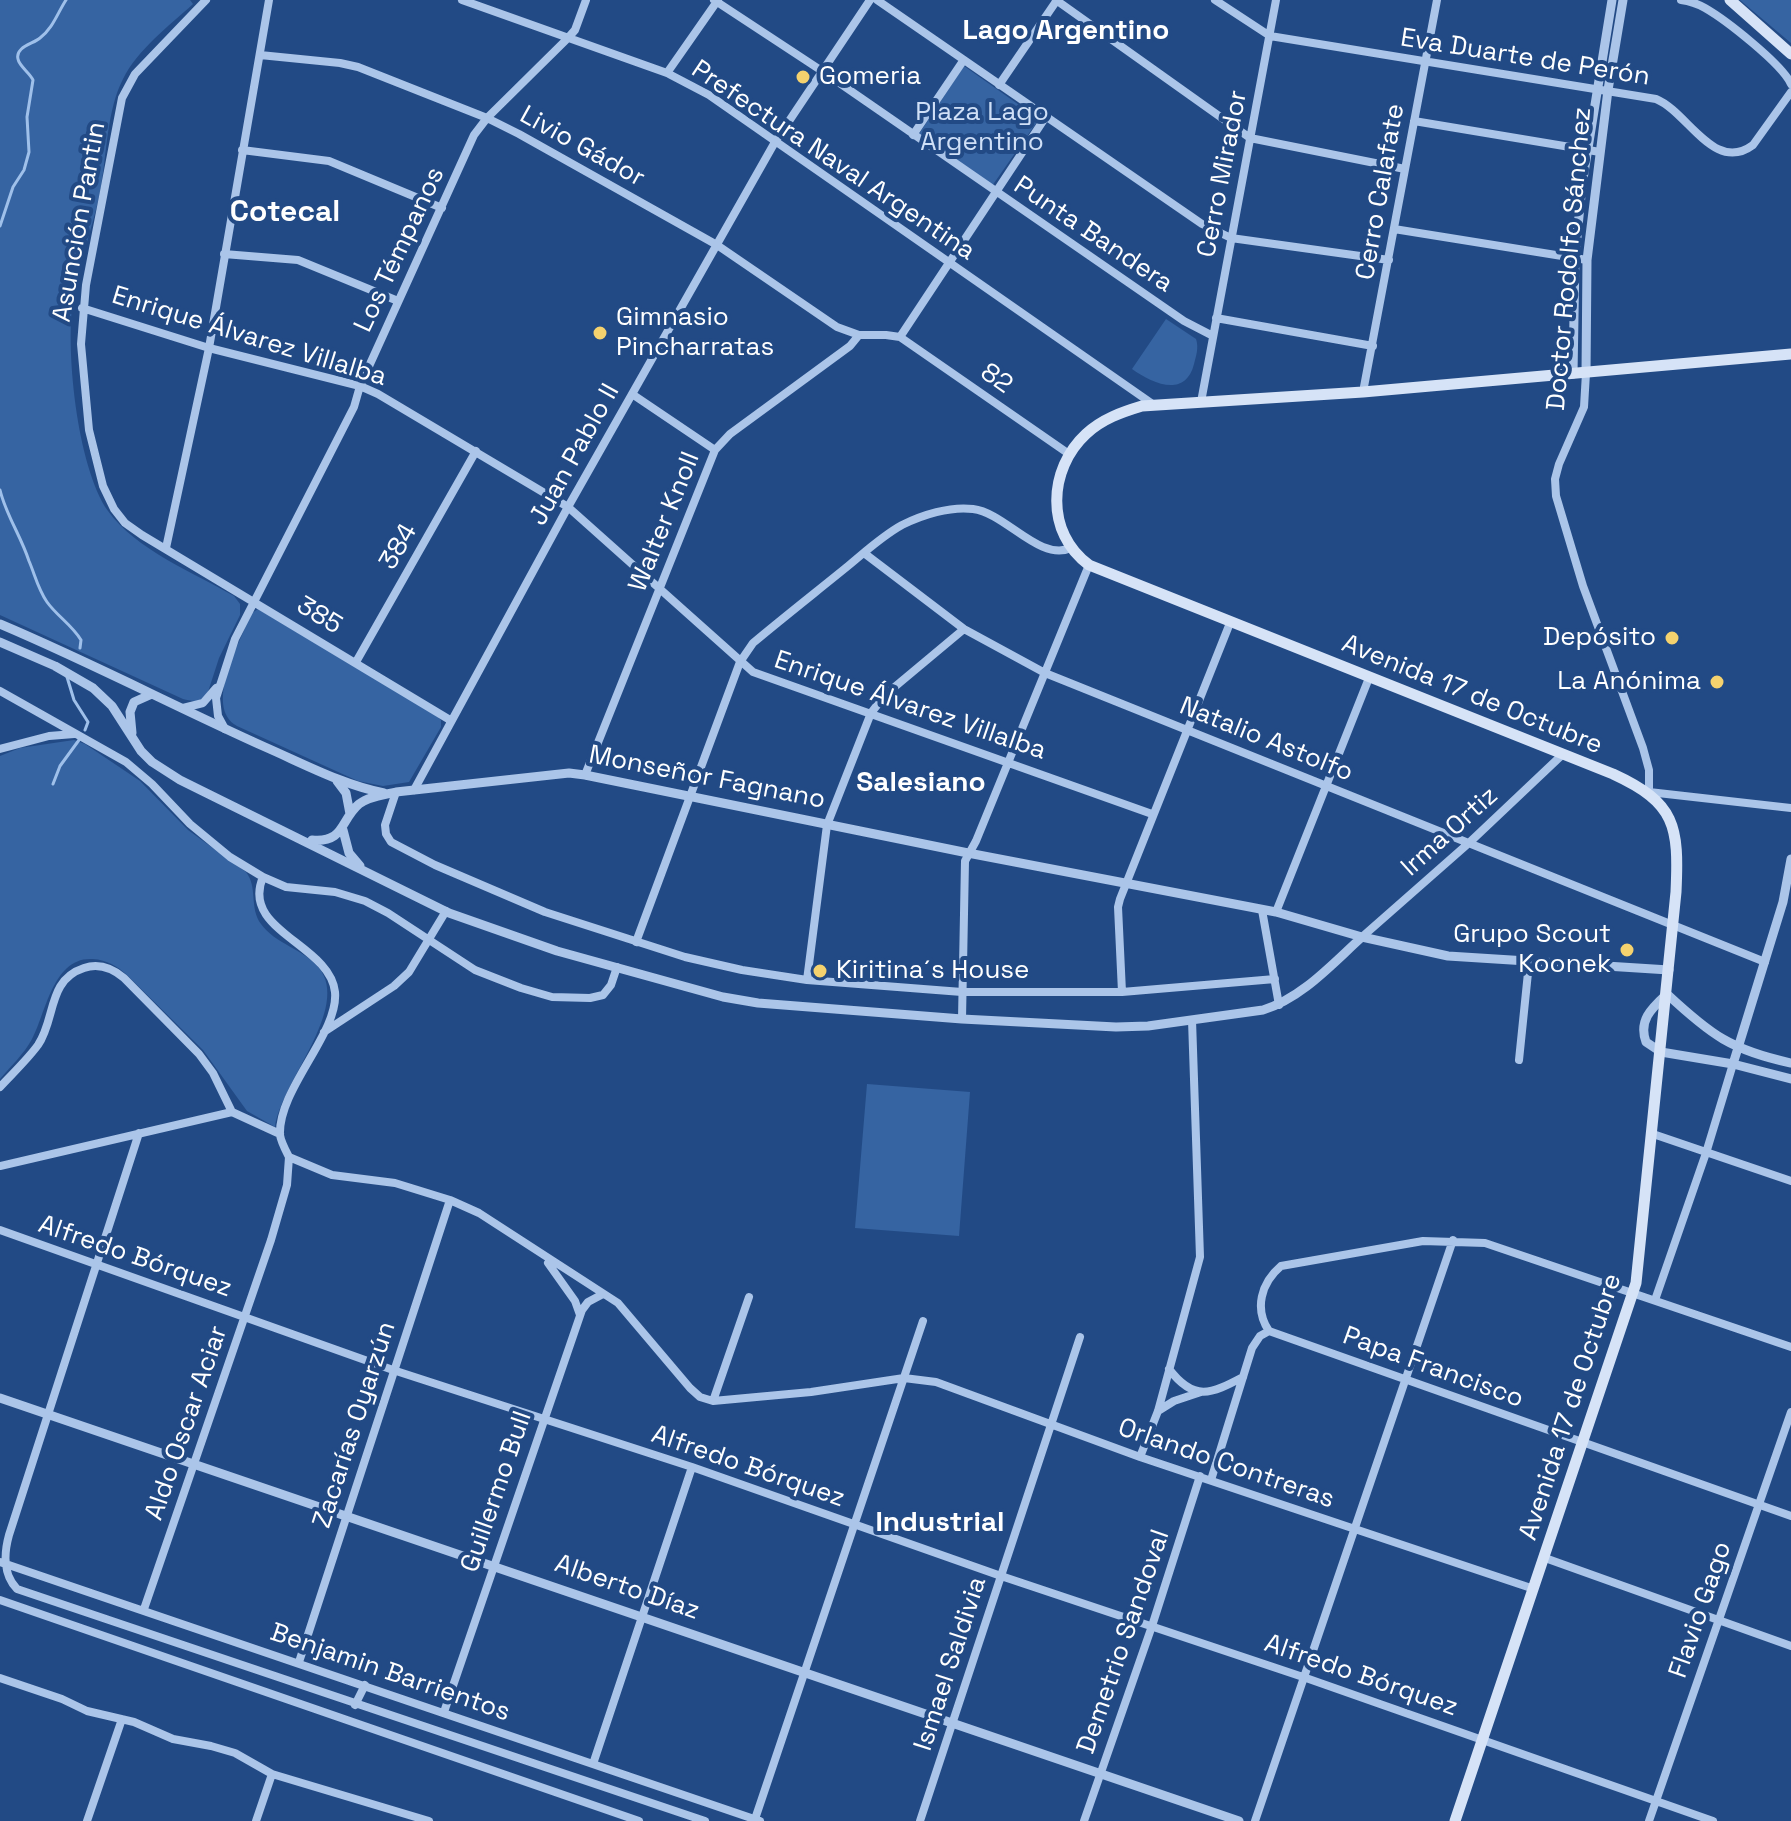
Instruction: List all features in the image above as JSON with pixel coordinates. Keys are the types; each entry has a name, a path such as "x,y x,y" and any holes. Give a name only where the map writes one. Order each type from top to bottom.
{"main road":[{"path":"1730,0 1791,54"},
{"name":"Avenida 17 de Octubre","path":"1455,1821 1634,1292 1674,924 1677,877 1674,836 1664,808 1649,792 1563,754 1089,565 1071,548 1059,528 1056,506 1060,477 1069,454 1087,433 1102,422 1132,409 1155,405 1363,392 1791,354"}],"street":[{"name":"Asunción Pantin","path":"166,548 125,523 103,486 89,430 81,344 82,308 122,98 135,74 206,0"},
{"path":"166,548 209,348 269,0"},
{"name":"Prefectura Naval Argentina","path":"462,0 667,73 709,95 1155,405"},
{"name":"Los Témpanos","path":"225,729 216,706 222,676 235,639 354,407 360,386 474,135 487,118 575,30 586,0"},
{"path":"667,73 716,0"},
{"name":"Punta Bandera","path":"716,0 1184,321 1213,336"},
{"name":"Juan Pablo II","path":"414,790 568,507 775,142 870,0"},
{"path":"877,0 1202,224 1231,238 1389,260"},
{"path":"999,85 1056,0 1250,138 1405,169"},
{"name":"Eva Duarte de Perón","path":"1215,0 1270,36 1608,90 1666,103 1717,150 1735,154 1753,145 1791,92"},
{"name":"Cerro Mirador","path":"1201,402 1276,0"},
{"name":"Cerro Calafate","path":"1363,392 1437,0"},
{"name":"Doctor Rodolfo Sánchez","path":"1612,0 1588,149 1575,258 1579,374 1584,407 1555,479 1556,496 1583,586 1646,758 1649,792"},
{"name":"Doctor Rodolfo Sánchez","path":"1579,374 1587,260 1608,90 1623,0"},
{"path":"1681,0 1705,8 1772,61 1791,84"},
{"name":"Livio Gádor","path":"260,55 358,67 487,118 717,245 837,327 859,335"},
{"path":"913,135 963,61"},
{"path":"859,335 900,337 1045,118"},
{"path":"1414,121 1600,152"},
{"path":"242,150 329,161 442,208"},
{"path":"1394,229 1587,260"},
{"path":"224,254 298,260 398,301"},
{"name":"Enrique Álvarez Villalba","path":"82,308 209,348 360,386 404,407 568,507 753,672 1152,814"},
{"path":"1216,318 1373,346"},
{"name":"Walter Knoll","path":"585,775 715,450 730,434 850,346 859,335"},
{"name":"82","path":"900,337 1069,454"},
{"path":"632,394 715,450"},
{"name":"384","path":"356,662 476,451"},
{"path":"636,942 740,662 753,643 864,553 910,521 961,508 986,512 1050,551 1071,548"},
{"name":"385","path":"166,548 450,720"},
{"name":"Natalio Astolfo","path":"864,553 964,629 1045,673 1765,962"},
{"path":"962,1019 964,869 968,853 976,841 1089,565"},
{"path":"1122,992 1118,907 1152,814 1230,623"},
{"name":"Monseñor Fagnano","path":"0,624 76,656 225,729 333,777 392,793 569,773 585,775 1276,912 1362,937 1448,956 1669,970"},
{"path":"807,980 827,825 871,713 885,695 964,629"},
{"path":"0,642 86,683 112,706 133,740 152,762 230,805 446,911 502,934 723,997 758,1003 962,1019 1148,1026 1263,1010 1279,1005 1294,996 1362,937"},
{"name":"Los Témpanos","path":"183,708 208,700 222,676"},
{"path":"1276,912 1369,678"},
{"path":"0,691 126,762 190,824 230,857 263,877 286,887 352,896 388,913 475,970 552,997 590,998 603,995 611,985 617,967"},
{"path":"133,740 130,722 134,702 152,694"},
{"path":"0,749 49,736 75,734"},
{"name":"Irma Ortiz","path":"1362,937 1470,842 1563,754"},
{"path":"333,777 346,793 350,814"},
{"path":"1649,792 1791,808"},
{"path":"365,871 349,853 343,830 350,814 359,804 392,793 385,825 391,842 458,876 545,912 685,957 742,970 807,980 962,992 1122,992 1275,979"},
{"path":"304,839 321,841 343,830"},
{"path":"1655,1300 1706,1153 1765,962 1790,875 1791,859"},
{"path":"263,877 258,896 266,915 322,963 331,977 335,992 334,1004 323,1033 291,1095 280,1134 289,1157 332,1175 395,1183 450,1200 479,1213 627,1311 690,1388 700,1397 713,1401 749,1297"},
{"path":"1262,910 1279,1005"},
{"path":"323,1033 394,986 409,972 446,911"},
{"path":"1519,1060 1529,963"},
{"path":"0,1087 39,1044 60,985 71,974 91,966 102,966 124,978 199,1054 213,1073 232,1112"},
{"path":"1791,1063 1738,1048 1712,1035 1667,994 1649,1012 1642,1029 1646,1042 1661,1052 1733,1064 1791,1079"},
{"path":"1140,1457 1158,1411 1200,1257 1192,1020"},
{"path":"0,1166 232,1112 280,1134"},
{"path":"4,1563 5,1548 139,1133"},
{"path":"1653,1134 1791,1181"},
{"name":"Aldo Oscar Aciar","path":"144,1609 287,1185 289,1157"},
{"name":"Zacarías Oyarzún","path":"299,1662 450,1200"},
{"name":"Alfredo Bórquez","path":"0,1230 393,1370 692,1467 1713,1821"},
{"path":"1255,1821 1453,1240"},
{"path":"1211,1480 1255,1341 1269,1331 1260,1313 1265,1283 1281,1266 1423,1241 1485,1243 1791,1347"},
{"path":"542,1255 575,1301 580,1316"},
{"name":"Guillermo Bull","path":"444,1712 580,1316 588,1302 603,1294"},
{"path":"757,1820 923,1321"},
{"name":"Papa Francisco","path":"1269,1331 1791,1516"},
{"name":"Ismael Saldivia","path":"920,1821 1080,1337"},
{"path":"1169,1369 1183,1385 1201,1392"},
{"path":"1158,1411 1201,1392 1217,1391 1243,1377"},
{"name":"Orlando Contreras","path":"713,1401 811,1392 904,1378 936,1382 1140,1457 1534,1589"},
{"name":"Alberto Díaz","path":"0,1398 1239,1821"},
{"name":"Flavio Gago","path":"1649,1821 1791,1412"},
{"path":"593,1764 692,1467"},
{"name":"Demetrio Sandoval","path":"1084,1821 1200,1476"},
{"path":"1545,1558 1791,1646"},
{"name":"Benjamin Barrientos","path":"705,1821 17,1589 6,1576 4,1563 757,1820"},
{"path":"0,1600 639,1821"},
{"path":"0,1678 173,1739 235,1753 272,1774 429,1821"},
{"path":"355,1705 365,1685"},
{"path":"87,1821 122,1719"},
{"path":"256,1821 272,1774"}],"green space":[{"path":"0,0 190,0 193,4 137,58 118,91 98,199 74,292 71,343 81,437 97,491 108,511 149,549 234,596 240,604 240,615 219,658 207,695 199,700 183,699 0,615"},
{"path":"1740,0 1791,0 1791,43 1747,6"},
{"name":"Plaza Lago Argentino","path":"964,66 1039,119 992,186 919,134"},
{"path":"1166,319 1197,342 1190,375 1176,385 1158,383 1132,369"},
{"path":"258,609 441,720 441,727 409,782 383,786 358,781 237,726 227,717 223,704 227,673 252,613"},
{"path":"74,740 85,744 140,781 188,830 246,872 252,884 255,911 261,924 274,937 306,956 319,968 327,984 321,1024 280,1109 275,1127 247,1111 203,1050 127,975 112,964 93,959 79,961 60,976 32,1039 0,1079 0,756 20,748"},
{"path":"867,1084 970,1092 959,1236 855,1228"}],"waterway":[{"path":"0,226 29,152 27,117 33,80 20,64 18,55 48,30 66,0"},
{"path":"0,490 41,592 81,640 80,648"},
{"path":"67,677 74,700 88,722 85,730"},
{"path":"53,784 60,766 79,740"}],"place":[{"name":"Gomeria","path":"803,77"},
{"name":"Gimnasio Pincharratas","path":"600,333"},
{"name":"Depósito","path":"1672,638"},
{"name":"La Anónima","path":"1717,682"},
{"name":"Grupo Scout Koonek","path":"1627,950"},
{"name":"Kiritina´s House","path":"820,971"}],"district":[{"name":"Lago Argentino","path":"1066,31"},
{"name":"Cotecal","path":"285,213"},
{"name":"Salesiano","path":"921,783"},
{"name":"Industrial","path":"940,1523"}]}
